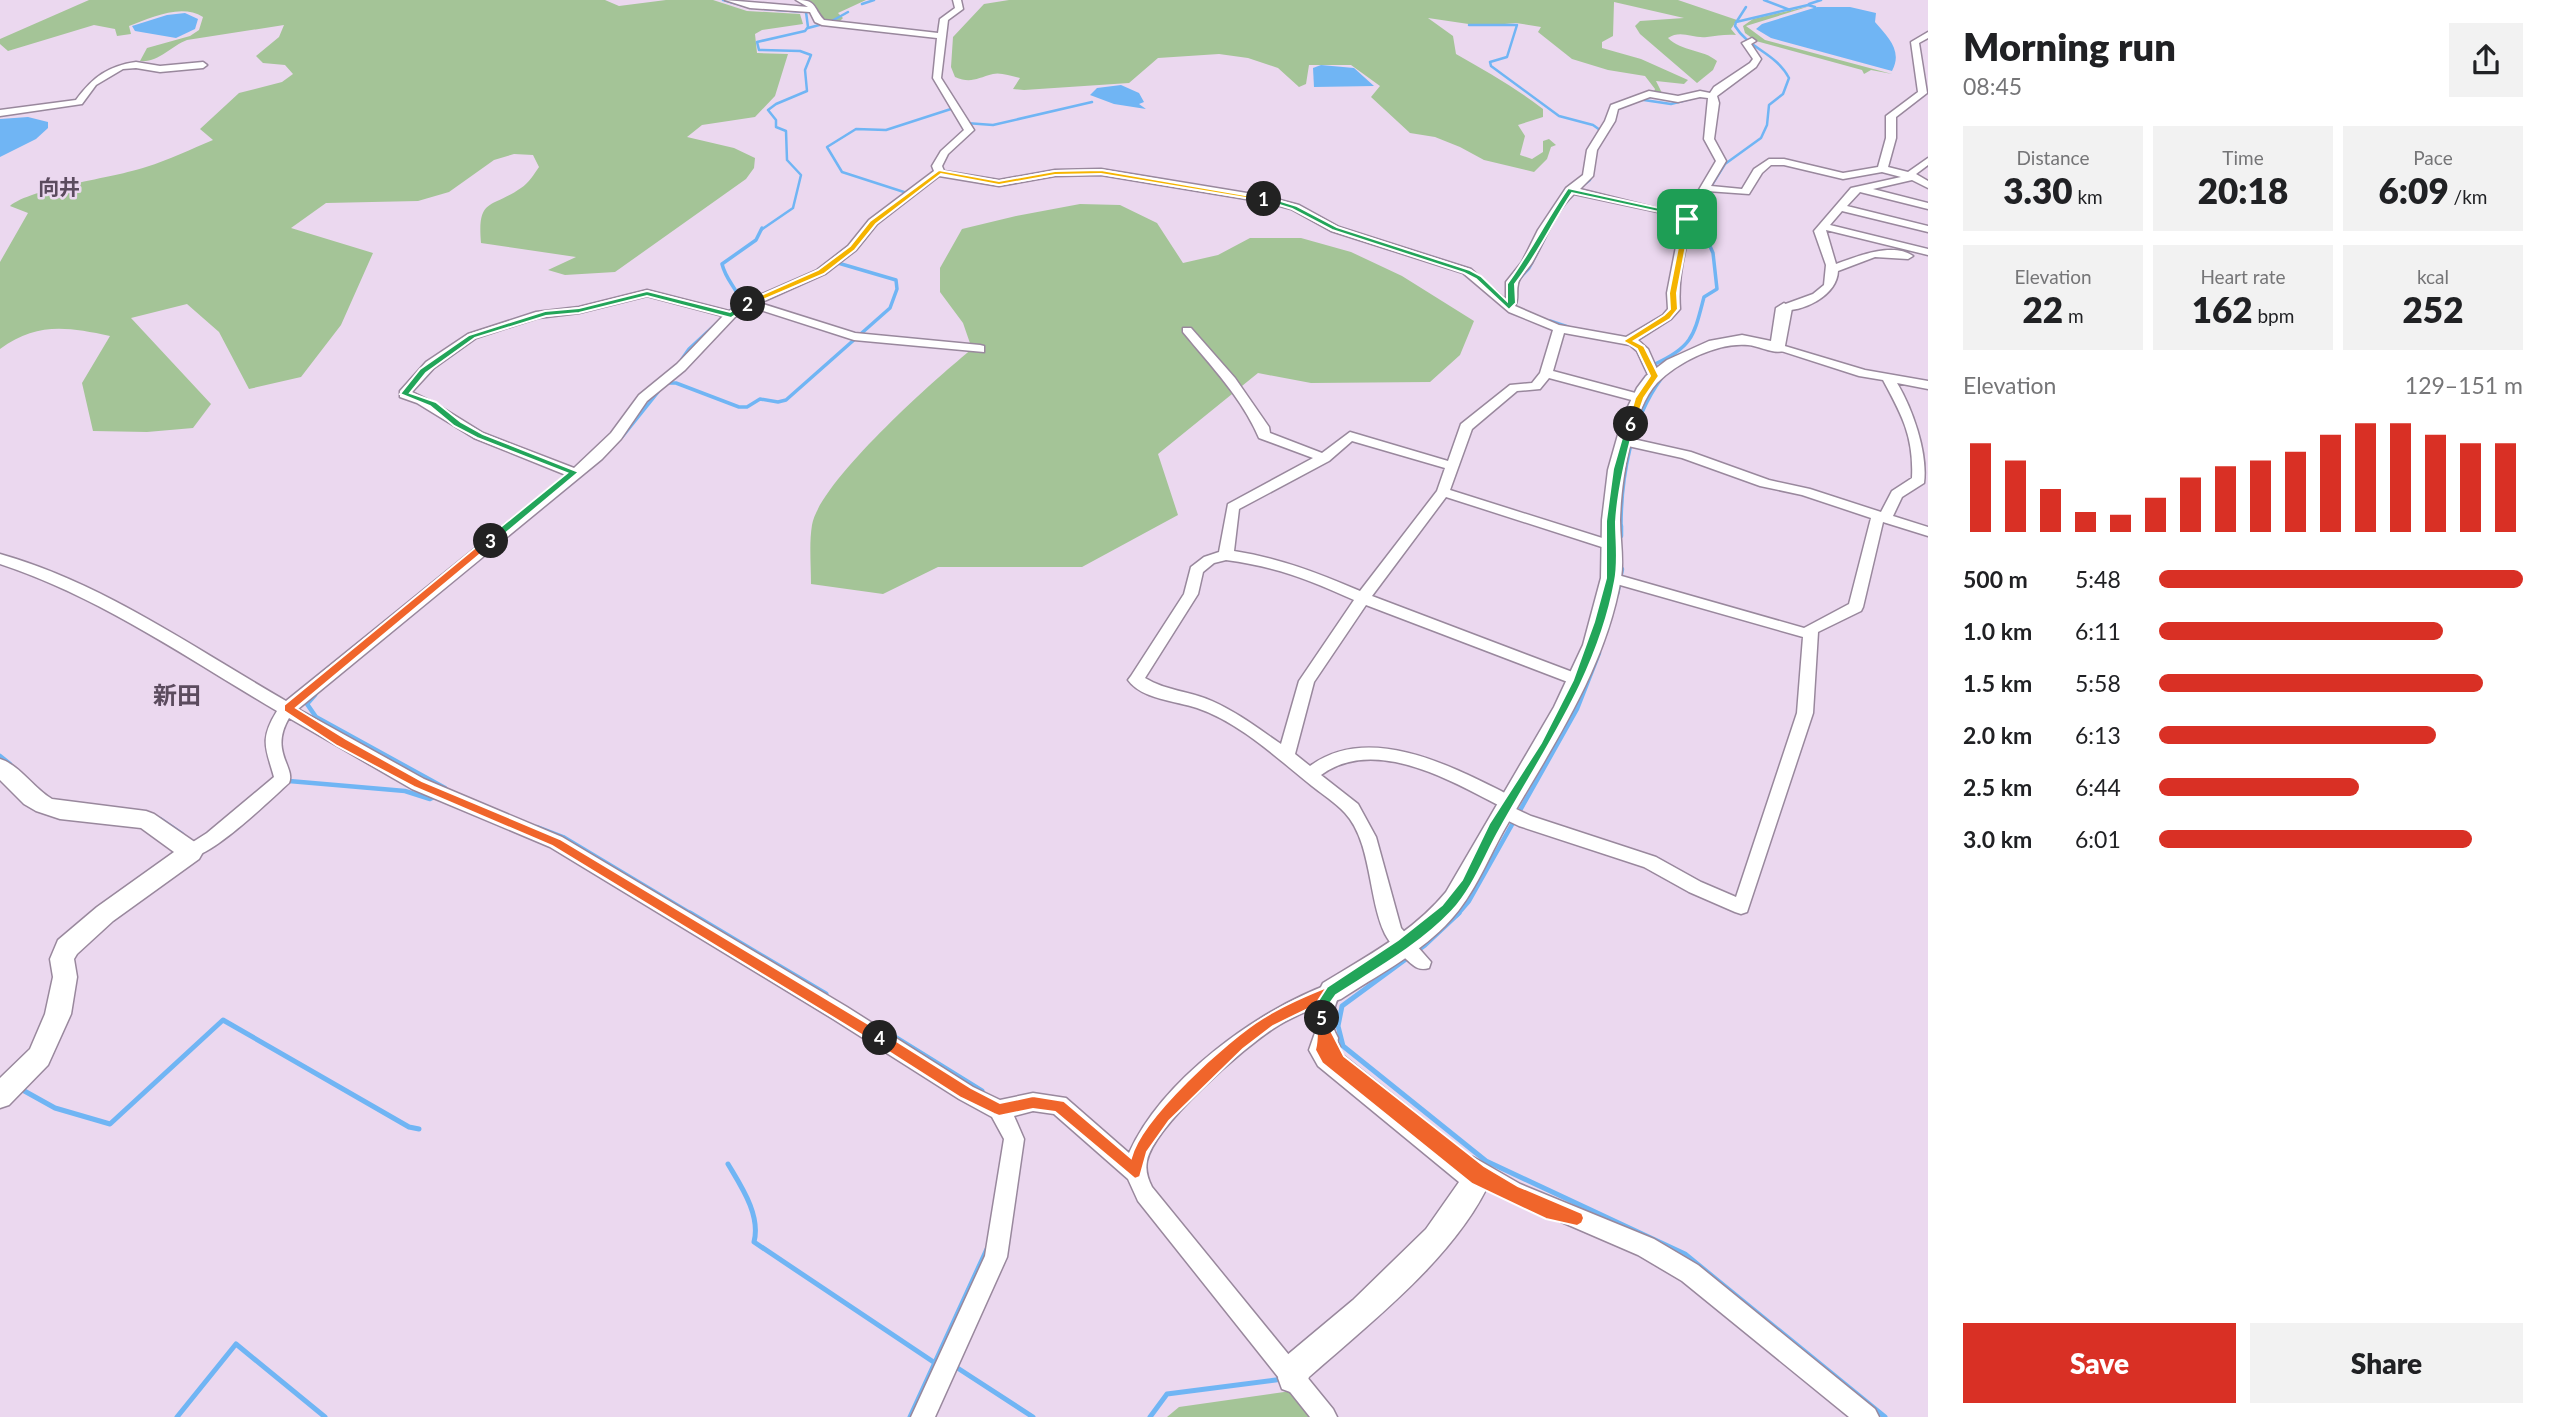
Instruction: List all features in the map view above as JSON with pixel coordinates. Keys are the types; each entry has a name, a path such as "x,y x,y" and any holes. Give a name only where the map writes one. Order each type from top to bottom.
{"street":[{"path":"729,0 750,6 810,10"},
{"path":"800,0 811,5 810,10 822,22 943,36"},
{"path":"939,172 937,166 944,153 969,130 937,78 945,16 960,8 957,0"},
{"path":"1882,169 1889,156 1892,139 1891,116 1922,93 1924,83 1916,64 1915,42 1928,35"},
{"path":"1712,96 1717,89 1753,65 1757,59 1746,44 1750,41"},
{"path":"0,113 74,104 79,102 102,76 121,67 136,65 167,69 203,65"},
{"path":"1509,307 1512,303 1511,284 1527,263 1543,230 1570,190 1588,176 1592,150 1617,105 1649,94 1678,99 1700,94 1712,96"},
{"path":"1628,340 1657,324 1674,309 1673,293 1687,219 1708,189 1721,161 1709,139 1714,103 1712,96"},
{"path":"1912,176 1915,169 1928,161"},
{"path":"1708,189 1745,192 1758,171 1769,162 1784,162 1843,176 1882,169 1912,176 1928,185"},
{"path":"0,1096 39,1056 58,1014 65,977 62,959 67,947 105,914 213,838 283,779 275,758 274,738 281,717 288,708 609,444 643,398 681,366 727,314 821,272 852,248 873,222 939,172 999,183 1055,173 1109,173 1265,199 1295,207 1335,229 1467,271 1479,278 1509,307 1560,328 1628,340 1641,347 1661,374"},
{"path":"1778,348 1784,308 1822,294 1829,284 1833,270 1819,231 1822,226 1858,189 1912,176"},
{"path":"1858,189 1928,206"},
{"path":"1570,190 1661,210 1687,219"},
{"path":"1839,207 1928,229"},
{"path":"1822,226 1928,255"},
{"path":"1833,270 1874,254 1928,255"},
{"path":"574,472 480,436 457,424 433,404 404,394 423,371 465,341 536,315 579,310 647,293 727,314"},
{"path":"750,303 858,337 980,349"},
{"path":"1286,756 1307,681 1363,598 1443,492 1469,424 1514,388 1536,386 1546,373 1560,328"},
{"path":"1187,330 1231,381 1258,420 1264,435 1324,458"},
{"path":"1135,1172 1140,1149 1164,1116 1238,1045 1268,1022 1413,954 1432,923 1467,883 1511,811 1578,680 1617,580 1613,546 1613,498 1630,442 1639,398 1661,374 1727,341 1753,341 1889,380 1928,385"},
{"path":"1546,373 1639,398"},
{"path":"1311,774 1330,760 1349,755 1397,756 1444,769 1511,811 1650,862 1695,887 1741,907 1805,713 1808,700 1810,634 1814,626 1856,607 1882,517 1897,491 1919,480 1917,436 1900,397 1889,380"},
{"path":"1226,555 1233,507 1324,458 1350,436 1452,466"},
{"path":"1630,442 1686,455 1765,483 1805,492 1928,532"},
{"path":"1443,492 1613,546"},
{"path":"1413,954 1393,930 1362,824 1341,798 1225,714 1204,704 1152,689 1136,680 1191,594 1196,570 1209,560 1226,555 1269,561 1578,680"},
{"path":"0,559 46,574 98,598 288,708 342,743 418,784 556,842 840,1013 966,1093 999,1110 1012,1130 1013,1139 999,1247 923,1417"},
{"path":"1617,580 1810,634"},
{"path":"0,767 32,798 44,805 60,810 146,820 164,830 191,852"},
{"path":"1332,991 1323,1004 1321,1014 1325,1038 1339,1060 1479,1171 1513,1191 1646,1247 1690,1273 1867,1417"},
{"path":"1325,1038 1322,1050 1327,1058 1477,1179 1546,1212 1577,1218"},
{"path":"999,1110 1033,1102 1059,1105 1135,1172 1145,1194 1325,1417"},
{"path":"1293,1378 1297,1367 1363,1310 1436,1239 1477,1179"}],"green space":[{"path":"89,0 605,0 619,6 666,0 713,0 747,11 800,14 803,24 762,30 755,34 757,53 788,54 775,96 755,117 702,125 687,137 734,148 755,158 754,168 746,179 615,272 565,275 548,270 576,257 481,243 480,228 484,211 529,181 539,167 533,155 514,154 494,160 449,192 418,201 326,203 291,228 373,253 341,325 301,377 249,389 219,332 187,304 131,318 211,404 193,428 147,432 93,431 82,383 110,336 80,330 53,329 27,334 0,349 0,262 28,213 10,206 36,194 146,167 213,140 200,129 239,93 282,82 293,74 285,65 263,63 256,56 279,37 284,25 187,40 159,57 140,61 147,48 190,36 199,30 203,17 185,11 166,13 129,26 131,34 117,36 115,29 94,25 8,51 0,44 0,39"},
{"path":"805,0 866,0 838,13 843,18 839,22 821,20 812,3"},
{"path":"1009,0 1678,0 1737,20 1731,29 1736,35 1702,37 1678,34 1668,38 1680,46 1717,61 1713,70 1697,83 1640,34 1635,26 1640,21 1684,18 1614,2 1613,36 1602,42 1602,48 1641,59 1688,80 1684,84 1656,81 1662,93 1654,92 1655,89 1645,76 1608,70 1572,59 1538,32 1541,27 1516,23 1482,26 1428,18 1453,36 1456,54 1543,109 1543,117 1518,125 1525,136 1520,155 1532,159 1543,152 1543,141 1549,139 1556,145 1551,147 1547,159 1534,172 1484,160 1435,137 1410,133 1371,97 1380,86 1351,65 1309,65 1306,84 1299,87 1278,68 1248,58 1219,54 1158,58 1129,83 1024,90 1013,89 1020,78 1006,74 970,80 955,77 951,67 953,37 984,4"},
{"path":"1810,6 1746,26 1765,40 1892,74 1871,70 1864,74 1862,70 1756,41 1745,33 1743,26 1753,19"},
{"path":"1080,204 1120,205 1157,223 1183,263 1218,255 1250,238 1301,238 1351,252 1402,276 1474,321 1460,355 1430,382 1311,383 1258,373 1158,454 1178,515 1082,567 938,567 883,594 811,584 812,525 819,506 835,483 881,432 972,349 963,323 940,292 940,268 962,229"},
{"path":"1291,1391 1311,1417 1167,1417 1179,1407"}],"water":[{"path":"1817,7 1850,7 1876,13 1875,22 1895,51 1892,71 1771,38 1756,29 1762,24"},
{"path":"185,13 198,19 195,29 176,38 135,31 132,26 167,15"},
{"path":"1321,65 1354,68 1374,86 1314,87 1313,68"},
{"path":"1121,85 1139,93 1144,102 1139,104 1146,109 1114,104 1090,95 1097,88"},
{"path":"28,117 48,122 48,128 36,139 0,157 0,119"}],"waterway":[{"path":"723,0 752,8"},
{"path":"862,4 874,0"},
{"path":"1764,0 1789,10"},
{"path":"1809,4 1821,0"},
{"path":"1789,10 1808,5 1815,7"},
{"path":"1737,21 1746,7"},
{"path":"761,230 793,208 801,175 787,160 786,131 776,127 776,120 768,110 807,91 805,70 811,55 800,51 759,50 757,42 805,31 808,27 806,12 764,9"},
{"path":"1703,230 1697,209 1725,164 1761,138 1767,125 1769,105 1783,94 1789,78 1777,63 1741,34 1735,26 1736,22 1789,10"},
{"path":"830,22 848,12"},
{"path":"808,28 823,24"},
{"path":"1469,25 1517,25 1507,57 1490,62 1491,66 1559,116 1593,125 1600,130"},
{"path":"1637,99 1671,104 1694,98"},
{"path":"966,123 993,125 1092,102"},
{"path":"907,193 842,172 827,147 856,129 886,130 954,108"},
{"path":"1581,187 1590,180 1592,173"},
{"path":"1550,226 1564,204"},
{"path":"1621,527 1623,489 1635,431 1642,412 1661,379 1655,364 1685,345 1694,330 1704,297 1717,289 1713,253 1702,228"},
{"path":"682,359 689,349 741,301 722,264 756,240 761,230"},
{"path":"1518,280 1529,268 1545,237"},
{"path":"854,251 865,238"},
{"path":"668,383 676,383 739,407 747,407 760,399 778,402 786,400 890,308 897,289 896,280 838,263 842,260"},
{"path":"1550,321 1568,327"},
{"path":"622,437 658,392"},
{"path":"1621,527 1621,536"},
{"path":"1617,594 1622,569"},
{"path":"1458,914 1469,901 1577,709 1599,653"},
{"path":"315,695 307,704 316,717 445,788"},
{"path":"0,756 10,764"},
{"path":"289,781 405,791 430,799 436,796"},
{"path":"160,819 182,834"},
{"path":"537,827 563,837 693,915"},
{"path":"690,913 826,994"},
{"path":"1458,914 1425,945 1342,1006 1338,1026 1343,1046 1486,1161 1685,1254 1885,1417"},
{"path":"19,1088 55,1108 110,1124 223,1020 409,1127 419,1129"},
{"path":"890,1034 982,1091"},
{"path":"728,1164 752,1211 755,1222 754,1242 935,1363"},
{"path":"935,1363 987,1249"},
{"path":"177,1417 236,1344 325,1417"},
{"path":"910,1417 935,1363"},
{"path":"956,1367 1033,1417"},
{"path":"1150,1417 1167,1394 1283,1379"}],"district":[{"name":"向井","path":"59,186"},
{"name":"新田","path":"177,694"}],"route":[{"path":"1687,219 1661,210 1570,190 1543,230 1527,263 1511,284 1512,303 1509,307 1485,283 1467,271 1335,229 1295,207 1265,199 1116,173 1055,173 999,183 937,173 873,222 852,248 821,272 750,303 731,315 647,293 639,294 595,307 536,315 472,337 430,365 404,394 433,404 457,424 480,436 574,472 288,708 342,743 418,784 556,842 840,1013 966,1093 999,1110 1033,1102 1059,1105 1135,1172 1140,1149 1164,1116 1238,1045 1268,1022 1332,991 1323,1004 1322,1027 1325,1038 1339,1060 1479,1171 1513,1191 1577,1218 1546,1212 1477,1179 1327,1058 1322,1050 1325,1038 1324,1034 1322,1027 1321,1014 1323,1004 1332,991 1432,923 1467,883 1494,828 1545,745 1578,680 1600,622 1611,578 1613,498 1624,441 1639,398 1654,376 1641,347 1628,341 1657,324 1674,309 1673,293 1687,219"}]}
